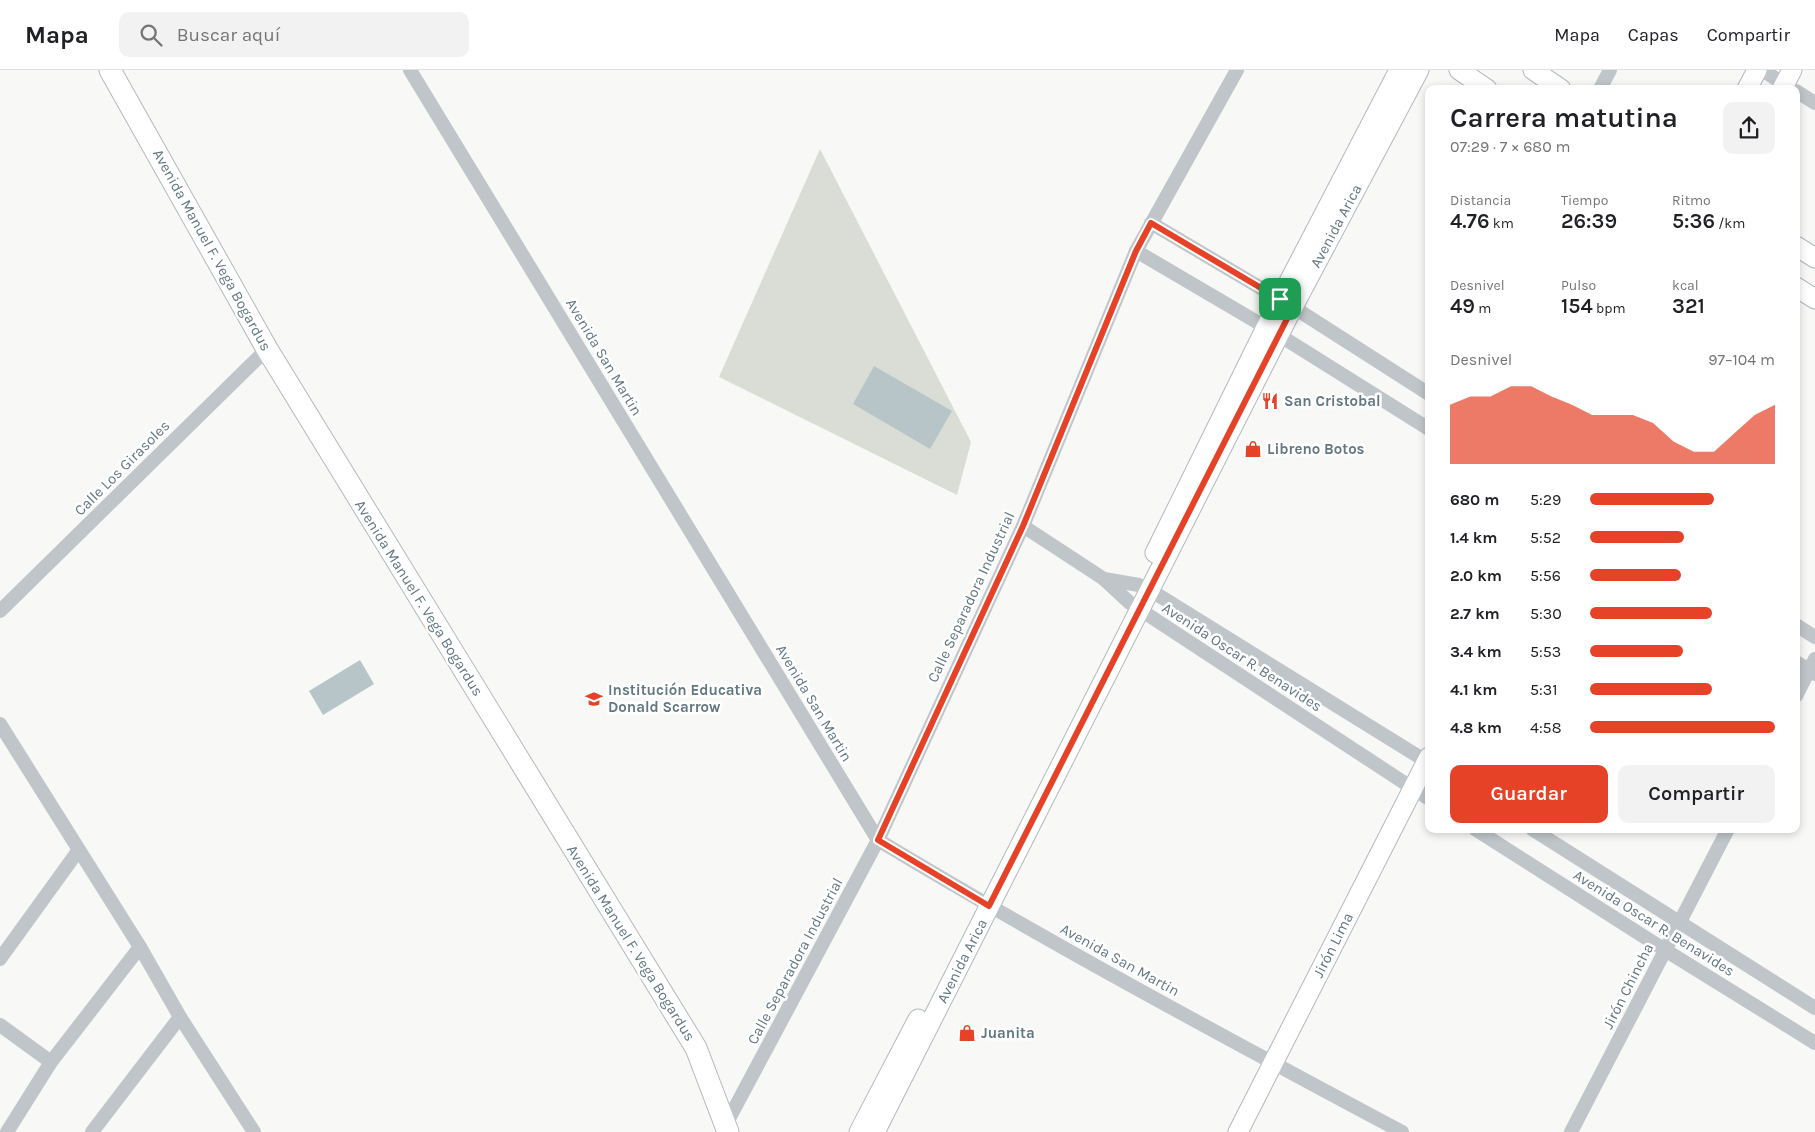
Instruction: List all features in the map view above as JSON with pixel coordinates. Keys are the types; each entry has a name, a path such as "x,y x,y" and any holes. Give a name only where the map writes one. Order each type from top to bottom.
{"main road":[{"name":"Avenida Manuel F. Vega Bogardus","path":"116,72 267,349 696,1048 725,1130"}],"street":[{"name":"Avenida San Martin","path":"410,70 878,840 984,904 1402,1132"},
{"name":"Calle Separadora Industrial","path":"725,1130 878,840 1023,526 1136,251 1237,70"},
{"name":"Avenida Arica","path":"875,1132 984,904 1145,588 1399,70"},
{"name":"Avenida Arica","path":"1286,303 1420,70"},
{"path":"1458,70 1482,85"},
{"path":"1533,70 1556,85"},
{"path":"1602,85 1610,70"},
{"path":"1750,85 1757,70"},
{"path":"1762,70 1789,85"},
{"path":"1800,93 1815,103"},
{"path":"1151,223 1286,303 1425,391"},
{"path":"1800,249 1815,258"},
{"path":"1136,251 1272,331 1425,427"},
{"path":"1800,290 1815,299"},
{"name":"Calle Los Girasoles","path":"0,612 267,349"},
{"path":"1023,526 1104,579"},
{"name":"Avenida Oscar R. Benavides","path":"1104,579 1145,588 1425,759"},
{"name":"Avenida Oscar R. Benavides","path":"1104,579 1135,606 1425,796"},
{"path":"1800,628 1815,637"},
{"path":"1800,663 1813,668 1800,689"},
{"path":"0,724 4,744 78,851 140,947 180,1017 254,1132"},
{"name":"Jirón Lima","path":"1238,1132 1425,767"},
{"name":"Avenida Oscar R. Benavides","path":"1481,833 1815,1043"},
{"name":"Avenida Oscar R. Benavides","path":"1538,833 1815,1008"},
{"name":"Jirón Chincha","path":"1571,1132 1726,833"},
{"path":"0,959 78,851"},
{"name":"Avenida Arica","path":"859,1132 984,904"},
{"path":"7,1132 51,1062 140,947"},
{"path":"92,1132 180,1017"},
{"path":"0,1025 51,1062"}],"shaded area":[{"path":"820,149 971,442 957,495 719,377"},
{"path":"874,366 952,411 930,449 853,404"},
{"path":"360,660 374,684 323,715 309,691"}],"place":[{"name":"San Cristobal","path":"1270,401"},
{"name":"Libreno Botos","path":"1253,449"},
{"name":"Institución Educativa Donald Scarrow","path":"594,699"},
{"name":"Juanita","path":"967,1033"}],"route":[{"path":"1151,223 1280,299 1293,307 989,906 878,840 1023,526 1136,251 1151,223"}]}
